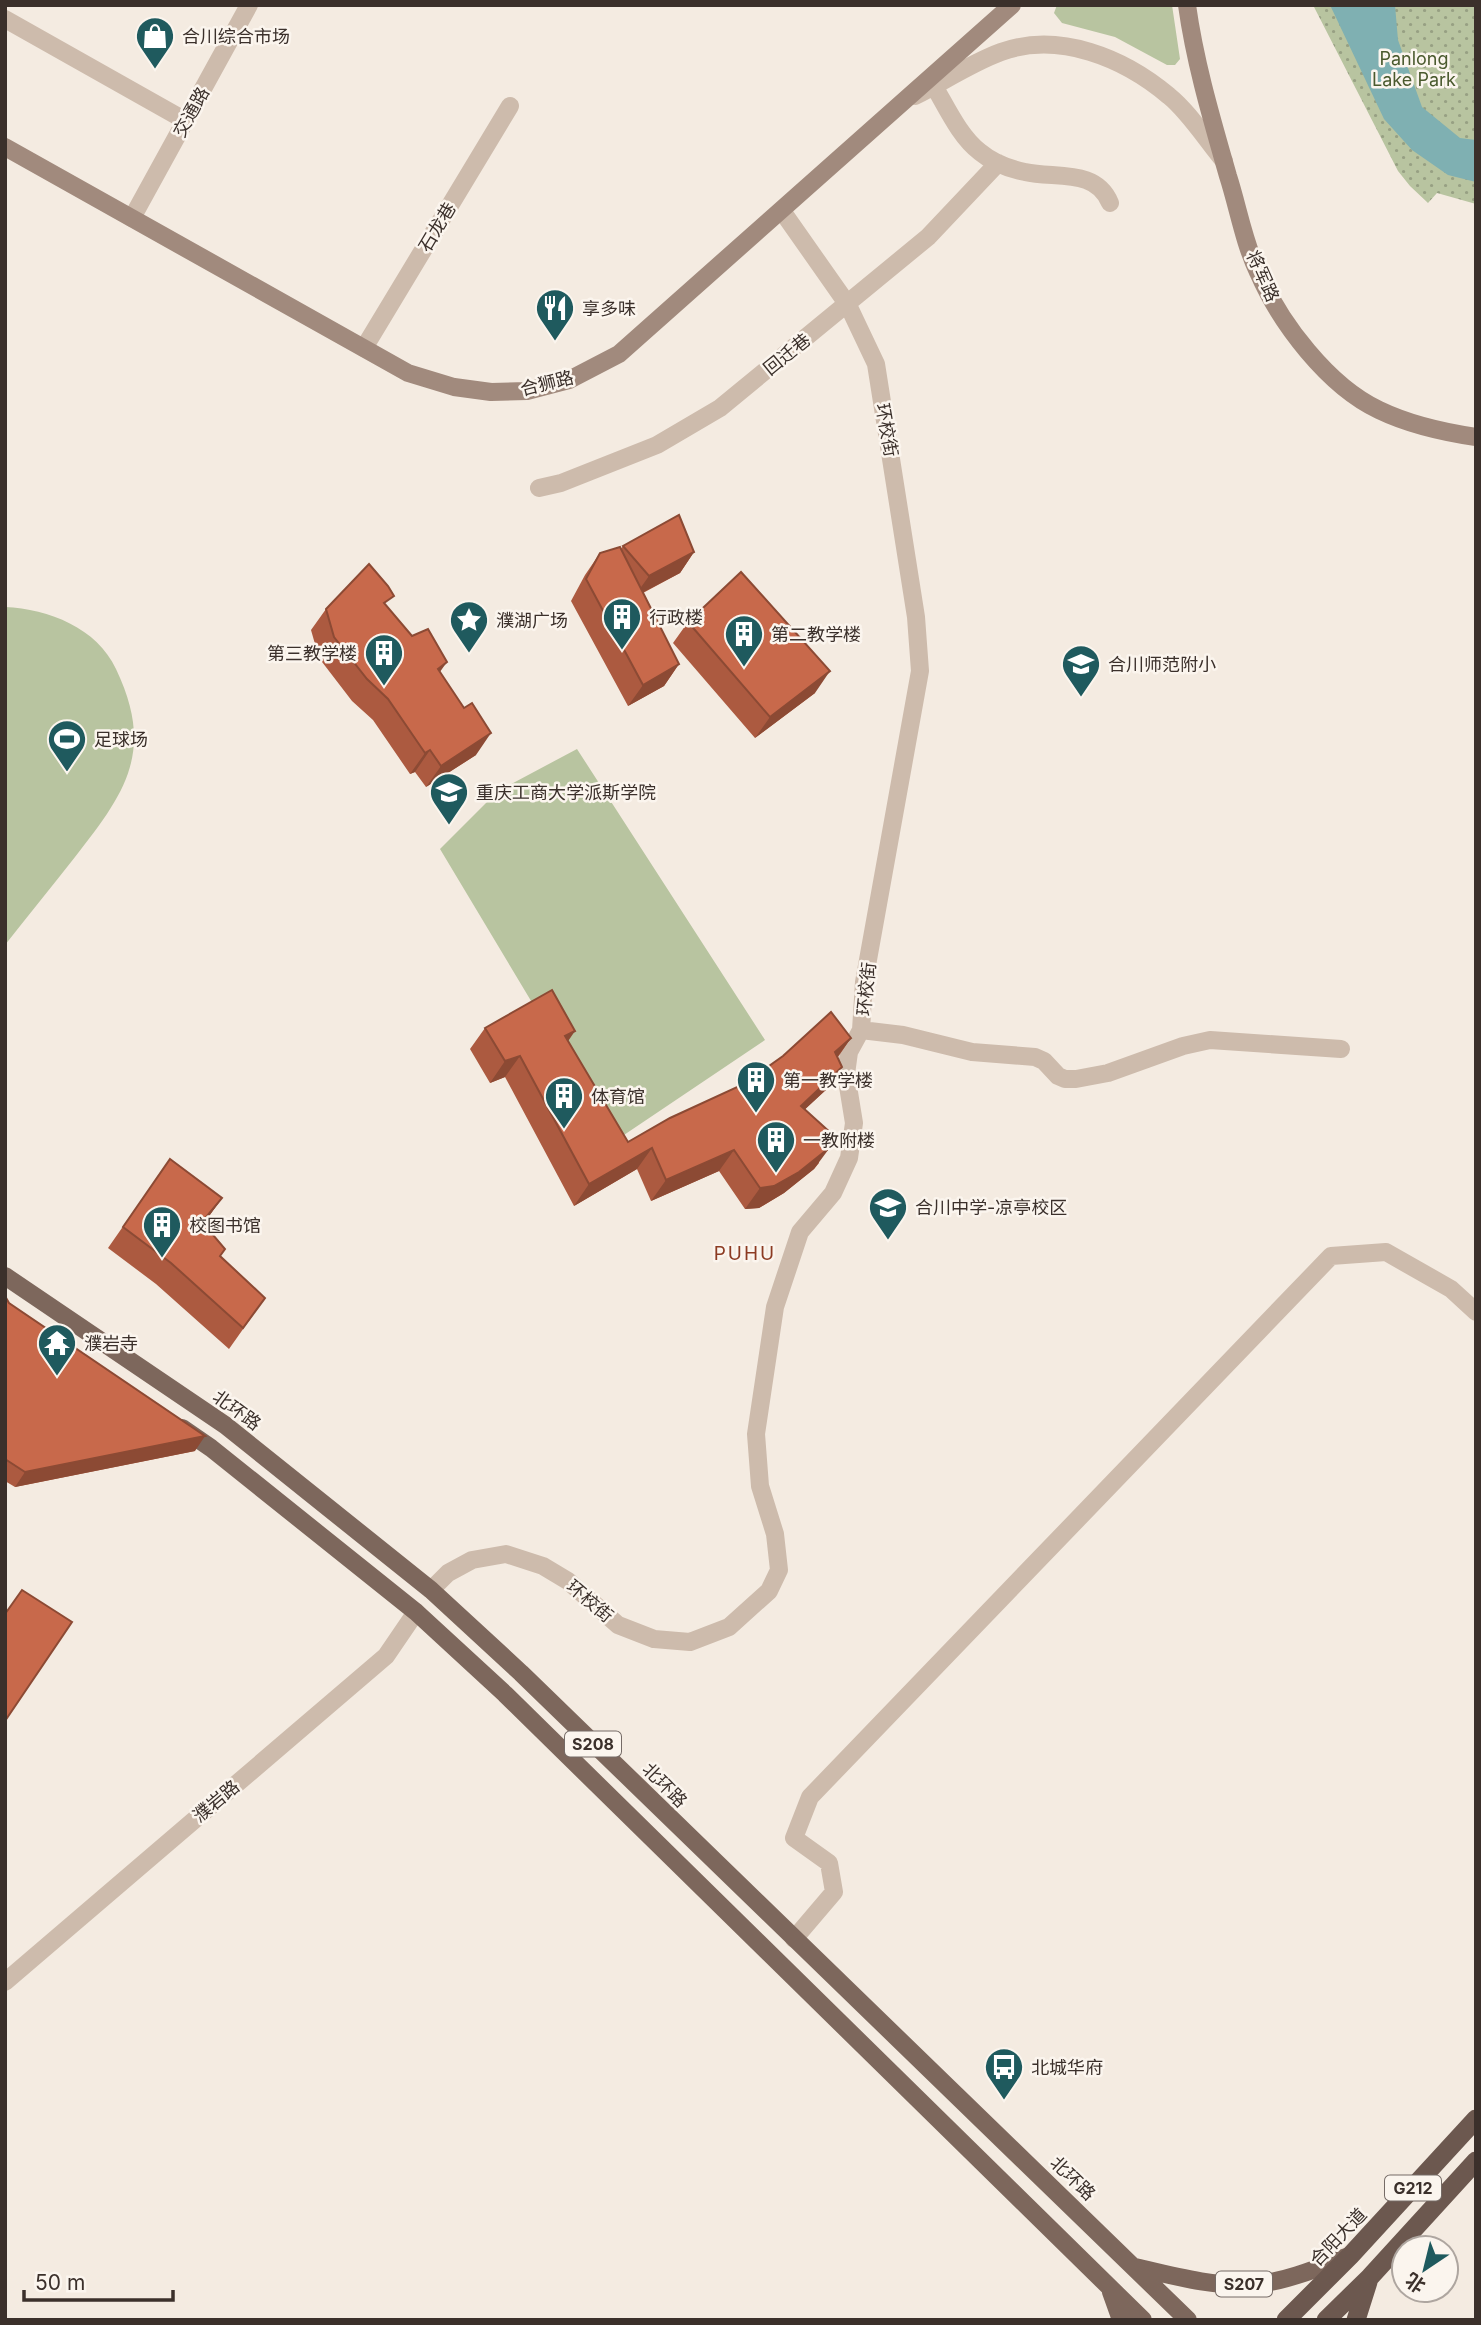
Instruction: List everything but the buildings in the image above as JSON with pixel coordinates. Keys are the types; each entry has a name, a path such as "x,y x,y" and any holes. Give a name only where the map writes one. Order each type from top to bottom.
{"highway":[{"name":"合阳大道","path":"1286,2320 1350,2256 1476,2119"},
{"name":"G212","path":"1325,2320 1370,2277 1476,2161"},
{"path":"1356,2320 1370,2277"}],"main road":[{"name":"合狮路","path":"5,147 408,373 454,387 491,392 527,391 569,380 619,354 1012,5"},
{"name":"将军路","path":"1187,5 1192,38 1224,161 1257,272 1306,351 1347,389 1378,410 1435,431 1476,437"},
{"name":"北环路","path":"5,1276 225,1425 431,1590 521,1673 1188,2320"},
{"name":"S208","path":"165,1416 211,1448 416,1612 505,1694 1143,2320"},
{"name":"S207","path":"1135,2267 1196,2281 1257,2284 1308,2272 1350,2256"},
{"path":"1108,2285 1121,2320"}],"street":[{"name":"交通路","path":"132,218 249,5"},
{"path":"5,19 186,121"},
{"path":"905,101 1001,52 1037,45 1064,46 1094,53 1131,69 1171,97 1224,161"},
{"path":"934,86 961,130 979,152 998,163 1024,172 1070,175 1091,182 1105,191 1110,203"},
{"name":"石龙巷","path":"364,348 510,106"},
{"name":"回迁巷","path":"539,488 561,483 657,445 720,408 928,237 998,163"},
{"name":"环校街","path":"431,1590 447,1573 472,1560 506,1554 543,1566 568,1581 618,1625 654,1639 690,1642 729,1627 769,1591 779,1570 775,1534 760,1486 756,1434 775,1307 800,1232 833,1193 849,1158 855,1122 846,1074 849,1052 861,1030 864,982 919,671 916,617 876,364 848,305 782,211"},
{"path":"861,1030 903,1035 972,1052 1035,1057 1044,1060 1058,1076 1065,1079 1108,1073 1183,1046 1210,1040 1341,1049"},
{"path":"794,1939 834,1892 829,1863 794,1838 810,1797 1331,1256 1386,1252 1451,1289 1476,1312"},
{"name":"濮岩路","path":"5,1982 386,1656 416,1612"}],"green space":[{"path":"1057,5 1172,5 1180,59 1175,65 1167,65 1115,37 1062,23 1054,13"},
{"name":"Panlong Lake Park","path":"1313,5 1476,5 1476,204 1437,193 1428,203 1410,186 1398,171"},
{"name":"足球场","path":"5,607 38,612 70,623 97,642 116,669 128,698 134,747 121,791 108,812 5,945"},
{"path":"577,749 765,1040 615,1141 440,849 498,791"}],"water":[{"path":"1330,5 1395,5 1398,40 1422,107 1460,138 1476,140 1476,182 1448,175 1412,150 1384,119"}],"place":[{"name":"合川综合市场","path":"155,70"},
{"name":"享多味","path":"555,342"},
{"name":"行政楼","path":"622,651"},
{"name":"濮湖广场","path":"469,654"},
{"name":"第二教学楼","path":"744,668"},
{"name":"第三教学楼","path":"384,687"},
{"name":"合川师范附小","path":"1081,698"},
{"name":"足球场","path":"67,773"},
{"name":"重庆工商大学派斯学院","path":"449,826"},
{"name":"第一教学楼","path":"756,1114"},
{"name":"体育馆","path":"564,1130"},
{"name":"一教附楼","path":"776,1174"},
{"name":"合川中学-凉亭校区","path":"888,1241"},
{"name":"校图书馆","path":"162,1259"},
{"name":"濮岩寺","path":"57,1377"},
{"name":"北城华府","path":"1004,2101"}],"district":[{"name":"PUHU","path":"745,1253"}]}
